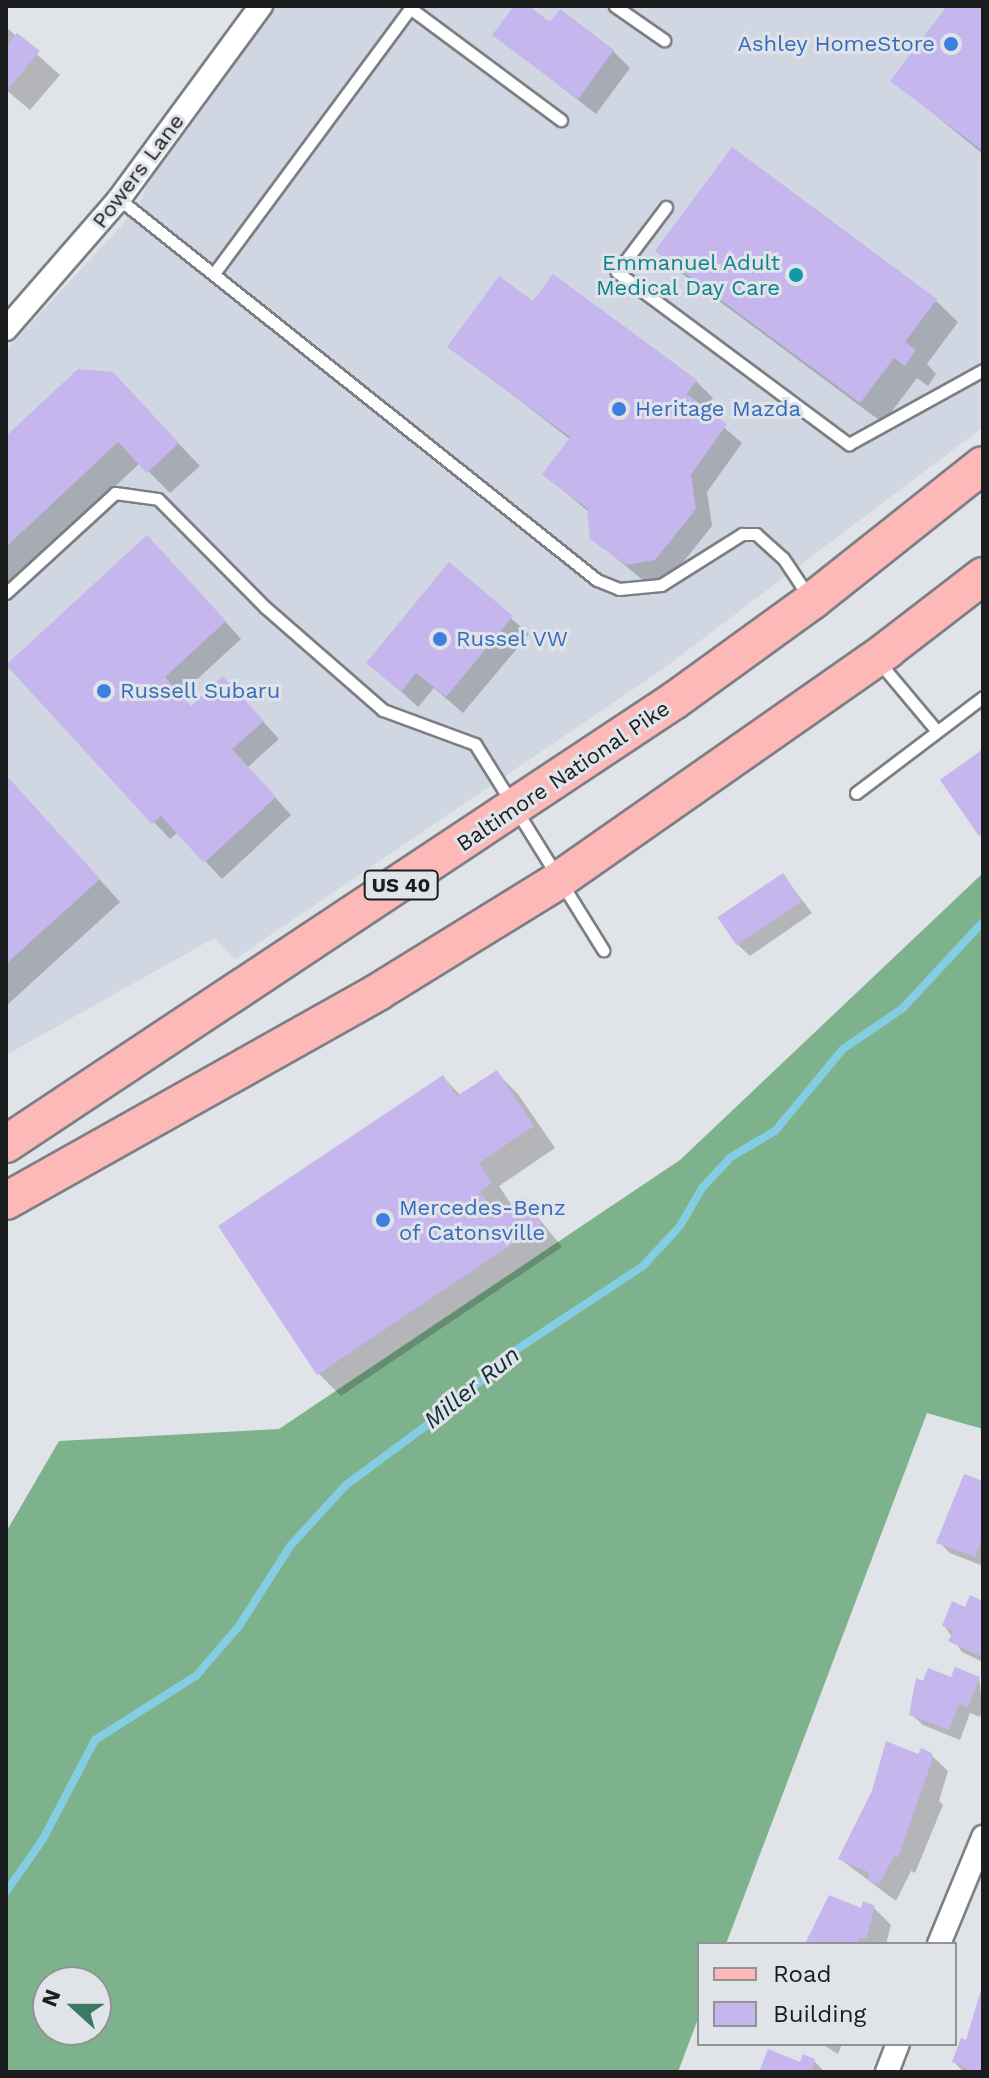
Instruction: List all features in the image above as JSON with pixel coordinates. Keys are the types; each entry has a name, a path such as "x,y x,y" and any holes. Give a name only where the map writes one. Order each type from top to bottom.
{"main road":[{"name":"Baltimore National Pike","path":"6,1144 515,810 812,601 983,465"},
{"path":"6,1201 378,992 559,880 876,659 983,576"}],"street":[{"name":"Powers Lane","path":"6,329 119,199 261,6"},
{"path":"940,1942 983,1837"},
{"path":"887,2072 897,2046"}],"lane":[{"path":"615,6 664,40"},
{"path":"215,272 411,7 561,120"},
{"path":"119,199 215,272 597,580 619,589 661,585 742,534 756,534 783,558 812,601"},
{"path":"666,207 617,272 849,444 983,370"},
{"path":"6,593 115,493 158,499 266,608 383,710 475,744 603,950"},
{"path":"876,659 937,731"},
{"path":"856,793 983,697"}],"shaded area":[{"path":"275,6 983,6 983,427 660,671 235,959 214,938 6,1055 6,350 123,224 142,199 149,172"}],"green space":[{"path":"983,873 983,1429 927,1413 727,1942 697,1942 697,2021 678,2072 6,2072 6,1532 59,1441 279,1429 680,1160"}],"building":[{"path":"514,6 529,6 550,22 560,9 614,50 578,99 492,35"},
{"name":"Ashley HomeStore","path":"947,6 983,6 983,151 890,81"},
{"path":"17,33 40,51 6,92 6,46"},
{"name":"Emmanuel Adult Medical Day Care","path":"732,147 937,299 905,342 916,350 905,366 894,358 860,403 655,251"},
{"name":"Heritage Mazda","path":"553,274 697,380 687,394 727,424 691,475 696,509 655,560 626,565 590,539 587,508 542,475 570,437 447,347 499,276 533,301"},
{"path":"78,369 113,372 179,443 147,473 118,442 6,547 6,436"},
{"name":"Russell Subaru","path":"147,535 226,621 165,677 191,706 223,676 264,721 232,749 276,797 204,863 161,816 152,824 6,665"},
{"name":"Russel VW","path":"449,562 513,616 446,697 416,673 401,692 366,663"},
{"path":"983,749 983,833 979,836 940,780"},
{"path":"6,775 100,879 6,964"},
{"path":"783,873 802,901 737,945 718,917"},
{"name":"Mercedes-Benz of Catonsville","path":"497,1070 534,1126 479,1163 492,1183 480,1192 497,1215 523,1197 542,1224 317,1375 218,1226 443,1075 457,1096"},
{"path":"964,1474 983,1481 983,1537 975,1557 936,1543"},
{"path":"970,1595 983,1601 982,1657 948,1641 953,1631 942,1626 952,1601 965,1607"},
{"path":"955,1667 980,1677 968,1707 959,1704 949,1730 909,1715 916,1678 923,1681 928,1668 951,1677"},
{"path":"886,1741 918,1754 921,1748 932,1753 932,1761 898,1858 894,1856 879,1885 867,1880 870,1873 838,1859 872,1791"},
{"path":"829,1895 861,1908 863,1901 875,1906 866,1939 860,1937 859,1942 806,1942"},
{"path":"983,1983 983,2072 976,2072 952,2062 961,2038 966,2040"},
{"path":"768,2049 800,2062 803,2054 815,2059 812,2072 759,2072"}],"waterway":[{"name":"Miller Run","path":"6,1892 43,1839 95,1740 196,1676 239,1626 291,1545 346,1485 454,1405 510,1354 643,1266 680,1226 702,1188 731,1157 775,1131 843,1049 903,1008 983,922"}],"place":[{"name":"Ashley HomeStore","path":"951,44"},
{"name":"Emmanuel Adult Medical Day Care","path":"796,275"},
{"name":"Heritage Mazda","path":"619,409"},
{"name":"Russel VW","path":"440,639"},
{"name":"Russell Subaru","path":"104,691"},
{"name":"Mercedes-Benz of Catonsville","path":"383,1220"}]}
